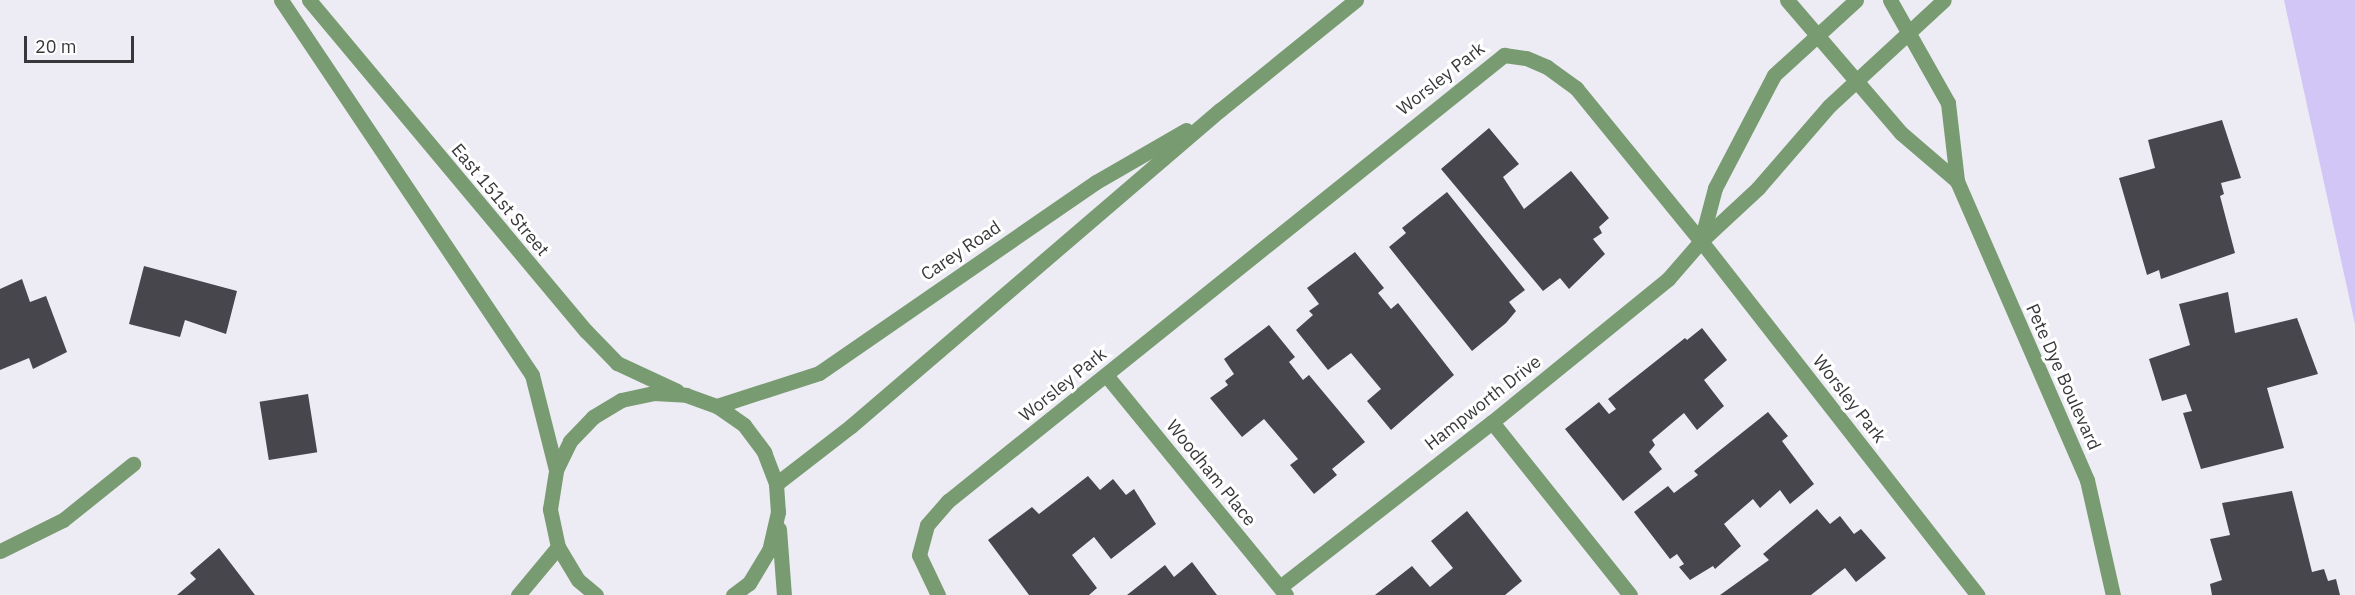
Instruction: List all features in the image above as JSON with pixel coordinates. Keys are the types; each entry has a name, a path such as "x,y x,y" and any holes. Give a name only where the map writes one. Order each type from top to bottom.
{"street":[{"path":"281,0 532,375 556,470"},
{"name":"East 151st Street","path":"309,0 586,331 617,363 686,395"},
{"name":"Carey Road","path":"776,484 851,426 1220,110 1356,0"},
{"name":"Pete Dye Boulevard","path":"1787,0 1901,133 1957,181"},
{"name":"Hampworth Drive","path":"1701,241 1715,188 1774,75 1856,0"},
{"name":"Pete Dye Boulevard","path":"1890,0 1948,103 1957,181 2087,480 2113,595"},
{"name":"Hampworth Drive","path":"1283,591 1668,279 1701,241 1758,188 1829,106 1944,0"},
{"name":"Worsley Park","path":"938,595 919,555 927,525 948,501 1504,55 1526,58 1547,67 1576,88 1701,241 1978,595"},
{"name":"Carey Road","path":"717,406 819,373 1095,182 1220,110"},
{"name":"Woodham Place","path":"1106,375 1283,591"},
{"path":"596,595 578,580 558,547 550,509 556,470 570,441 593,417 621,400 653,393 686,395 717,406 744,425 764,452 776,484 784,595"},
{"path":"1492,422 1630,595"},
{"path":"0,551 63,520 133,464"},
{"path":"733,595 749,583 769,550 778,512"},
{"path":"518,595 558,547"}],"shaded area":[{"path":"2284,0 2355,0 2355,324"}],"building":[{"path":"2222,120 2241,178 2221,183 2224,194 2220,196 2235,253 2161,279 2159,270 2147,275 2119,178 2155,168 2148,140"},
{"path":"1489,128 1519,164 1503,177 1524,209 1571,171 1609,218 1599,227 1602,233 1593,239 1605,254 1569,289 1560,278 1543,291 1441,169"},
{"path":"1447,192 1525,290 1509,302 1516,311 1506,323 1472,351 1389,247 1406,233 1402,228"},
{"path":"1355,252 1384,288 1378,293 1391,309 1398,303 1454,375 1391,430 1367,401 1381,389 1351,353 1328,370 1296,330 1313,315 1309,311 1319,304 1307,288"},
{"path":"144,266 237,291 226,334 185,320 180,337 129,324"},
{"path":"22,279 30,302 46,296 67,352 33,369 29,358 0,370 0,289"},
{"path":"2228,292 2235,333 2297,318 2318,374 2267,388 2284,448 2201,469 2183,413 2192,411 2186,394 2162,401 2149,359 2190,345 2179,304"},
{"path":"1269,325 1295,357 1289,362 1303,380 1309,375 1365,442 1332,469 1337,475 1314,494 1290,465 1298,459 1264,419 1242,437 1210,398 1228,385 1225,381 1234,374 1224,359"},
{"path":"1702,328 1727,360 1704,380 1724,406 1697,430 1684,413 1652,440 1655,445 1649,452 1662,469 1623,501 1565,429 1599,402 1609,414 1616,409 1608,399 1685,338 1687,340"},
{"path":"308,394 317,452 269,460 260,402"},
{"path":"1768,412 1788,436 1782,441 1814,484 1790,504 1780,490 1760,508 1753,499 1724,524 1741,546 1715,569 1713,566 1690,580 1679,567 1684,564 1677,554 1670,559 1634,512 1668,486 1674,493 1698,475 1694,471"},
{"path":"1088,476 1100,490 1113,479 1126,495 1134,489 1156,524 1111,559 1094,537 1072,555 1097,588 1089,595 1029,595 988,540 1032,507 1039,514"},
{"path":"2292,491 2312,572 2324,569 2328,581 2336,579 2340,595 2212,595 2210,584 2222,580 2210,539 2230,535 2222,503"},
{"path":"1817,509 1830,524 1840,516 1854,534 1861,529 1886,558 1856,582 1845,568 1811,595 1720,595 1769,560 1763,554"},
{"path":"1467,511 1522,581 1505,595 1375,595 1412,566 1430,587 1453,568 1431,541"},
{"path":"219,548 255,595 177,595 196,579 190,573"},
{"path":"1192,562 1217,595 1127,595 1165,565 1174,577"}]}
